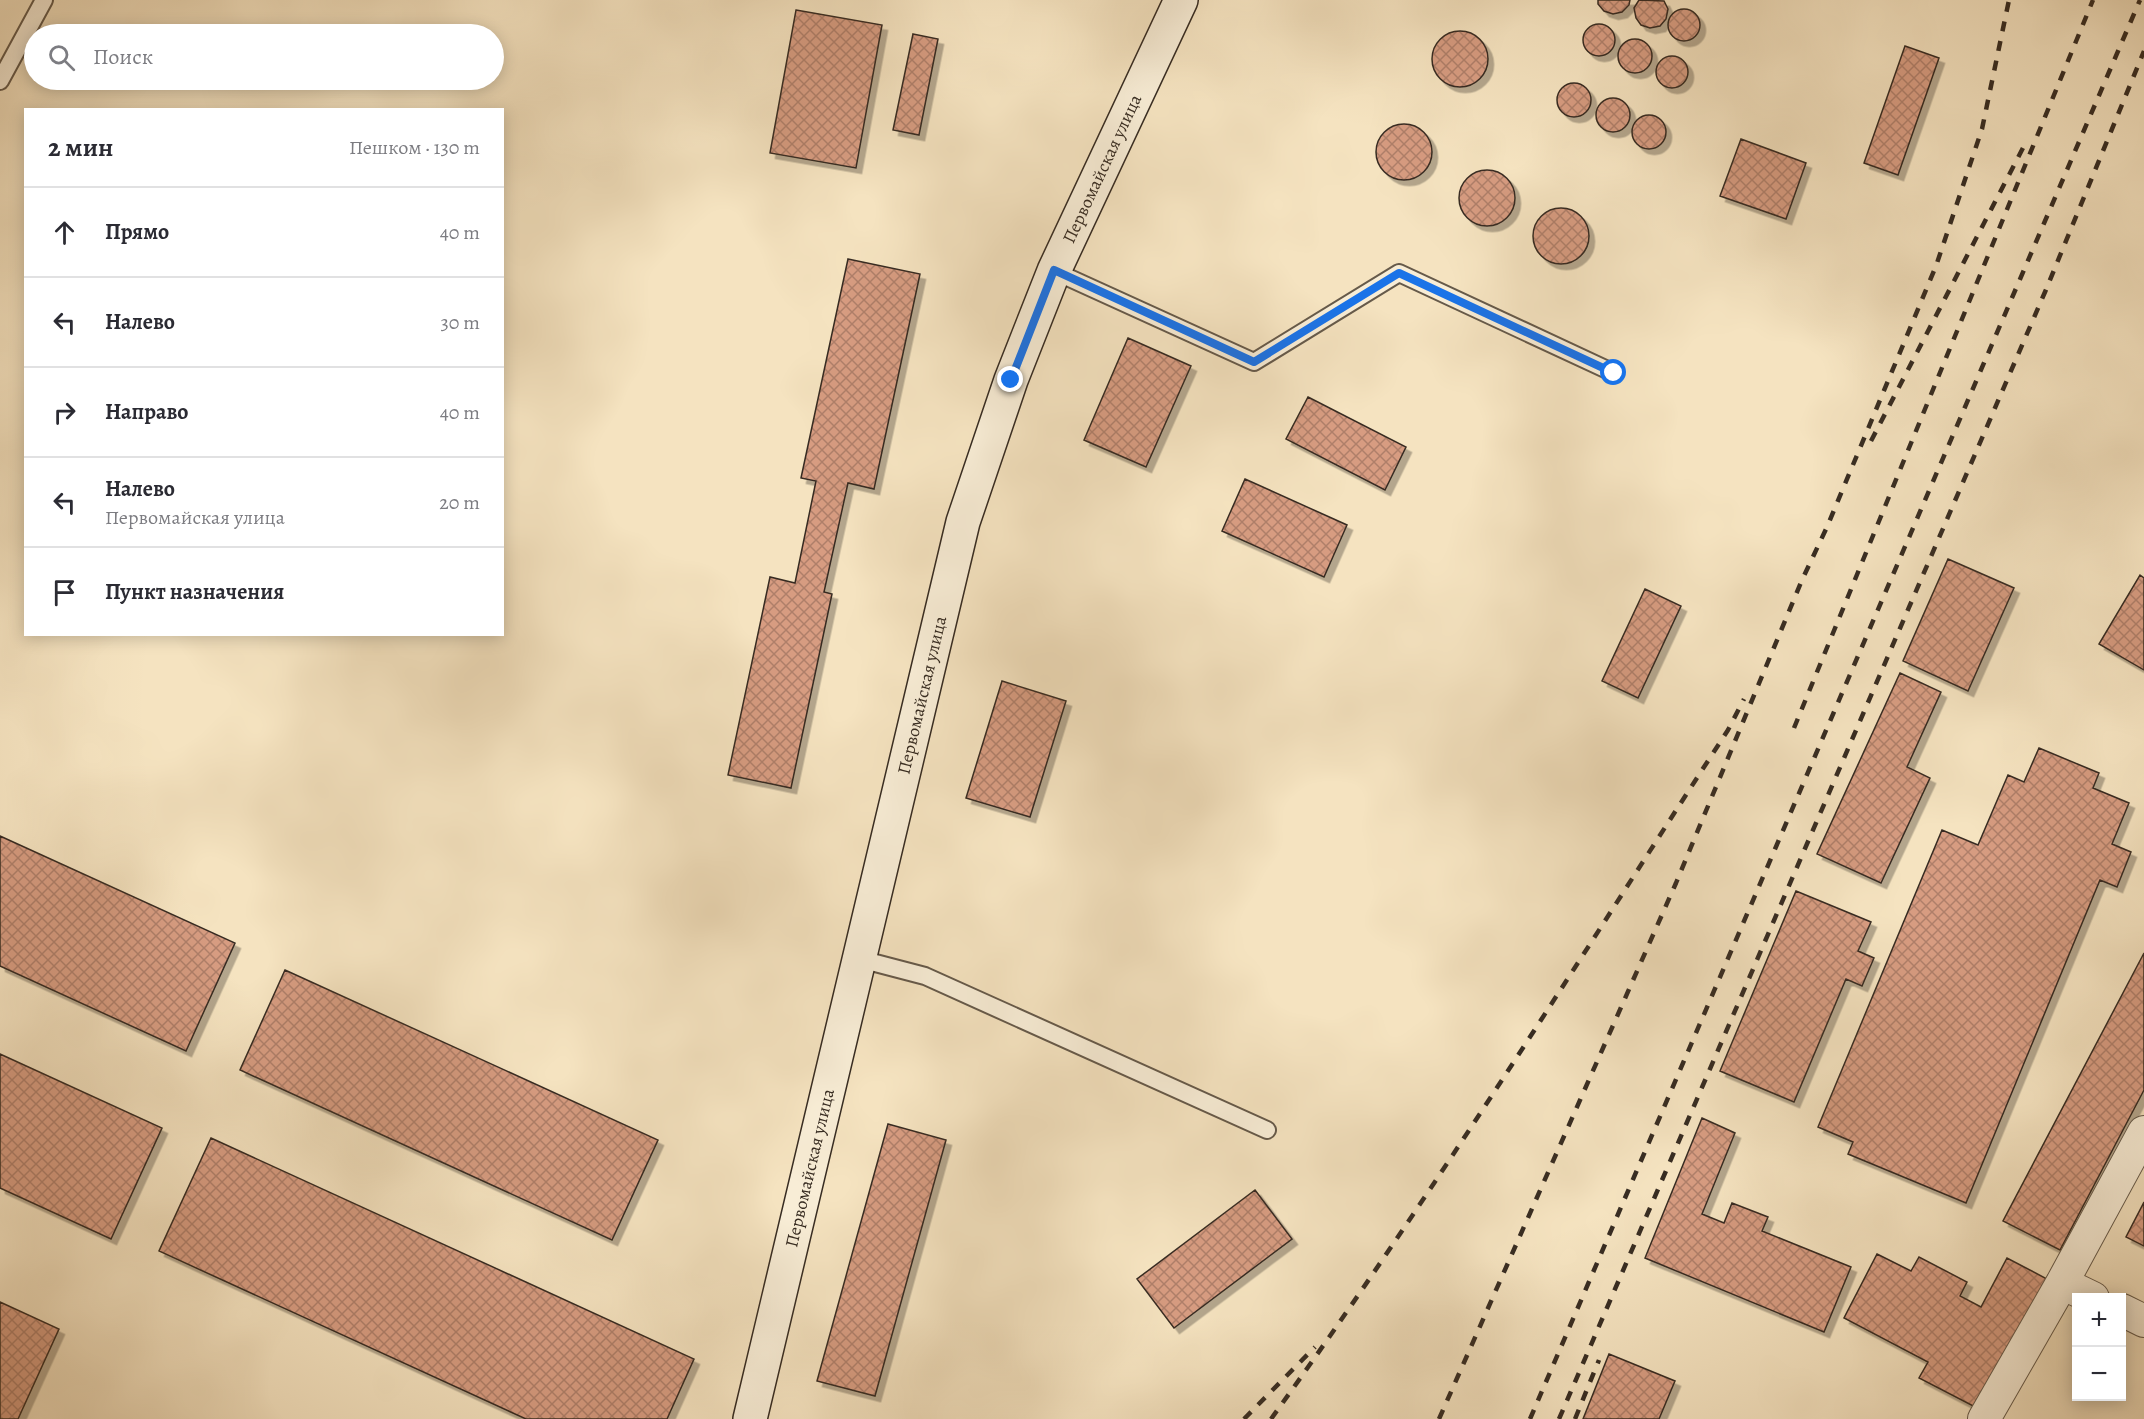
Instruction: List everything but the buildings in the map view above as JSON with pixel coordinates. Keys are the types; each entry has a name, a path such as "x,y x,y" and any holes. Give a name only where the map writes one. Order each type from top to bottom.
{"street":[{"name":"Первомайская улица","path":"750,1419 963,522 1011,380 1054,270 1181,0"},
{"path":"1984,1419 2062,1283 2144,1132"},
{"path":"2062,1283 2083,1293"},
{"path":"2126,1312 2144,1321"}],"lane":[{"path":"31,24 44,0"},
{"path":"0,81 24,37"},
{"path":"1054,270 1254,362 1399,273 1614,373"},
{"path":"860,959 925,976 1267,1130"}],"railway":[{"path":"1439,1419 1676,883 1936,266 1982,129 2009,0"},
{"path":"1794,728 2093,0"},
{"path":"1530,1419 2140,0"},
{"path":"1559,1419 2045,292 2144,51"},
{"path":"1871,441 2024,146"},
{"path":"1271,1419 1331,1335 1504,1078 1728,730 1744,699"},
{"path":"1244,1419 1315,1347"},
{"path":"1575,1419 1599,1360"}],"route":[{"path":"1011,380 1054,270 1254,362 1399,273 1614,373"}]}
